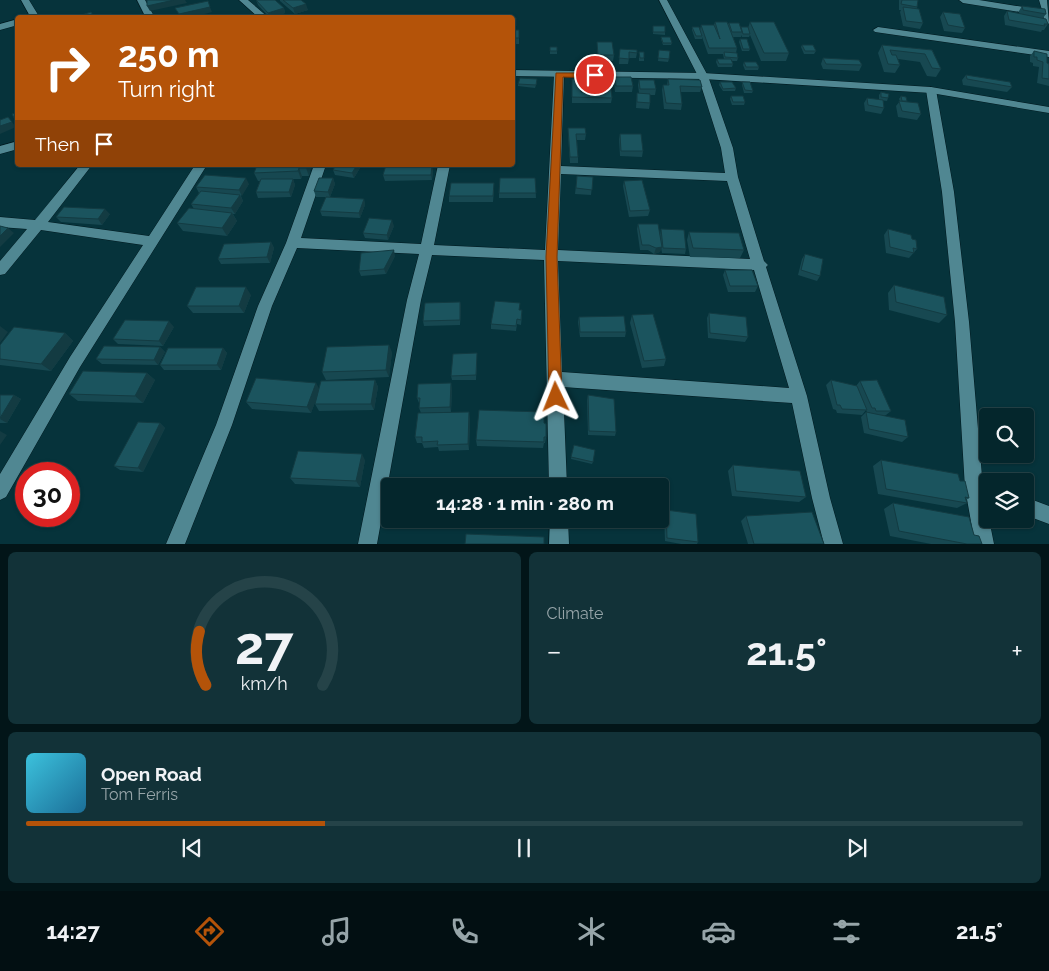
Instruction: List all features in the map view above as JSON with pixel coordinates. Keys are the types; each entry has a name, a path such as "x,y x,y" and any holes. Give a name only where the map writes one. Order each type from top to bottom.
{"street":[{"path":"25,0 34,15"},
{"path":"141,0 149,15"},
{"path":"243,0 261,15"},
{"path":"663,0 703,76 727,148 732,177 799,396 821,498 834,544"},
{"path":"963,0 1048,16 1043,0"},
{"path":"0,27 15,23"},
{"path":"878,30 1049,54"},
{"path":"515,73 703,76 931,90 1049,110"},
{"path":"558,478 551,257 559,75"},
{"path":"931,90 948,192 979,473"},
{"path":"0,150 15,146"},
{"path":"0,270 84,167"},
{"path":"0,491 74,362 200,167"},
{"path":"175,544 186,512 224,425 265,306 293,243 319,167"},
{"path":"367,544 414,300 444,167"},
{"path":"556,170 732,177"},
{"path":"0,222 38,225 152,241"},
{"path":"293,243 427,248 551,257 662,259 760,265"},
{"path":"555,379 799,396"},
{"path":"1034,509 1049,515"},
{"path":"559,528 559,544"},
{"path":"984,528 985,544"}],"building":[{"path":"147,0 174,0 147,6"},
{"path":"256,0 275,0 284,8 268,13"},
{"path":"283,0 301,0 306,4 293,8"},
{"path":"902,0 918,0 917,7 901,4"},
{"path":"208,1 210,7 179,14 175,8"},
{"path":"1022,6 1045,9 1046,14 1023,10"},
{"path":"903,7 919,9 923,23 906,21"},
{"path":"1007,11 1046,19 1048,24 1044,24 1045,26 1009,20"},
{"path":"91,12 93,15 82,15"},
{"path":"943,12 960,14 965,28 948,25"},
{"path":"715,22 727,22 737,48 709,48 701,25 714,25 720,39"},
{"path":"750,22 774,22 789,53 764,53"},
{"path":"729,23 739,23 742,32 732,32"},
{"path":"653,26 665,26 665,32 653,32"},
{"path":"692,27 699,27 702,36 696,36"},
{"path":"741,27 748,27 750,34 743,34"},
{"path":"515,30 519,30 519,38 515,38"},
{"path":"661,37 670,37 672,43 663,43"},
{"path":"740,39 747,39 750,49 743,49"},
{"path":"597,42 612,42 614,55 598,55"},
{"path":"802,45 813,45 816,51 805,51"},
{"path":"882,45 932,50 941,69 932,68 925,54 890,50 892,55 896,55 900,65 888,64"},
{"path":"550,47 557,47 557,51 550,51"},
{"path":"620,49 637,50 637,53 629,52 629,59 619,58"},
{"path":"659,50 670,51 669,59 658,58"},
{"path":"1034,51 1047,54 1049,79 1042,78 1043,62 1034,57"},
{"path":"639,52 644,52 644,58 640,58"},
{"path":"724,52 737,53 738,58 725,57"},
{"path":"823,58 859,60 862,65 826,64"},
{"path":"717,59 731,59 733,64 719,64"},
{"path":"744,62 756,62 759,67 746,67"},
{"path":"966,75 1010,82 1012,87 967,79"},
{"path":"615,77 631,77 633,86 616,86"},
{"path":"520,78 537,79 536,85 518,84"},
{"path":"572,79 581,79 581,92 603,93 602,79 610,79 612,98 572,97"},
{"path":"668,79 700,80 702,87 680,86 682,104 666,103 663,85 669,85"},
{"path":"639,80 654,80 656,89 640,89"},
{"path":"720,82 732,82 736,88 723,89"},
{"path":"742,82 750,82 753,91 745,90"},
{"path":"881,92 889,94 888,98 881,97"},
{"path":"637,93 650,94 650,103 637,102"},
{"path":"731,96 743,96 745,102 733,102"},
{"path":"901,96 906,97 907,101 902,101"},
{"path":"867,98 883,100 884,108 868,105"},
{"path":"899,101 918,103 921,114 902,111"},
{"path":"8,117 12,122 0,126 0,120"},
{"path":"568,128 585,128 586,134 576,134 578,157 570,157"},
{"path":"620,134 641,134 643,151 621,151"},
{"path":"256,167 306,167 299,168 298,171 254,173"},
{"path":"335,167 356,167 352,173 333,170"},
{"path":"385,167 432,167 431,175 383,175"},
{"path":"205,175 246,178 239,190 196,187"},
{"path":"577,176 593,177 592,190 576,188"},
{"path":"319,178 333,178 328,192 314,191"},
{"path":"500,178 535,178 536,193 499,193"},
{"path":"261,179 293,179 289,192 256,192"},
{"path":"642,180 650,210 630,211 624,181"},
{"path":"451,183 494,183 493,196 449,196"},
{"path":"201,191 240,195 231,208 191,204"},
{"path":"326,197 364,199 359,213 320,211"},
{"path":"64,207 105,209 98,219 56,217"},
{"path":"189,208 232,213 222,228 177,223"},
{"path":"369,218 392,220 387,235 363,233"},
{"path":"638,224 658,224 662,247 656,248 642,245"},
{"path":"0,226 8,228 0,236"},
{"path":"661,229 684,230 686,249 663,248"},
{"path":"888,229 911,235 912,239 916,240 917,249 913,248 914,253 890,247"},
{"path":"689,232 739,233 744,250 693,248"},
{"path":"271,242 267,257 218,259 224,244"},
{"path":"394,250 384,269 359,271 361,253"},
{"path":"805,254 823,259 820,276 801,270"},
{"path":"725,270 752,270 758,286 730,286"},
{"path":"894,285 944,297 947,315 896,302"},
{"path":"196,287 246,287 239,306 187,306"},
{"path":"495,301 520,303 519,310 522,310 521,320 517,319 516,326 491,324"},
{"path":"460,302 460,320 423,321 425,303"},
{"path":"709,313 746,317 748,337 710,333"},
{"path":"653,314 666,359 644,361 632,315"},
{"path":"624,316 626,332 580,332 579,317"},
{"path":"125,320 169,321 159,341 113,339"},
{"path":"14,327 65,333 41,364 0,359 0,345"},
{"path":"389,345 386,370 322,372 327,347"},
{"path":"104,346 160,347 154,360 96,359"},
{"path":"168,348 223,348 217,365 160,365"},
{"path":"477,353 476,375 451,376 453,354"},
{"path":"83,371 147,373 135,396 69,394"},
{"path":"256,378 316,383 307,407 246,402"},
{"path":"375,380 371,404 315,404 321,381"},
{"path":"831,380 857,386 867,410 842,409 840,405 837,405"},
{"path":"877,380 891,411 876,411 875,408 872,408 860,381"},
{"path":"451,383 450,407 419,408 420,398 417,398 418,384"},
{"path":"0,395 14,395 0,418"},
{"path":"588,395 614,399 616,432 589,431"},
{"path":"479,410 544,412 546,437 544,437 544,442 476,440"},
{"path":"469,412 468,444 437,445 438,441 422,442 422,437 415,437 418,413"},
{"path":"866,412 905,420 908,437 869,429"},
{"path":"138,422 160,423 138,468 114,466"},
{"path":"574,445 595,450 593,462 571,457"},
{"path":"298,451 362,454 356,481 290,478"},
{"path":"881,460 958,474 960,481 965,481 969,498 965,497 967,503 886,489"},
{"path":"733,465 800,471 806,497 736,491"},
{"path":"893,503 969,517 974,535 979,536 982,544 967,544 899,531"},
{"path":"669,510 696,514 698,542 667,538"},
{"path":"812,512 824,544 754,544 746,516"},
{"path":"466,534 544,537 544,544 465,544"}],"route":[{"path":"556,397 551,257 559,75 595,75"}]}
